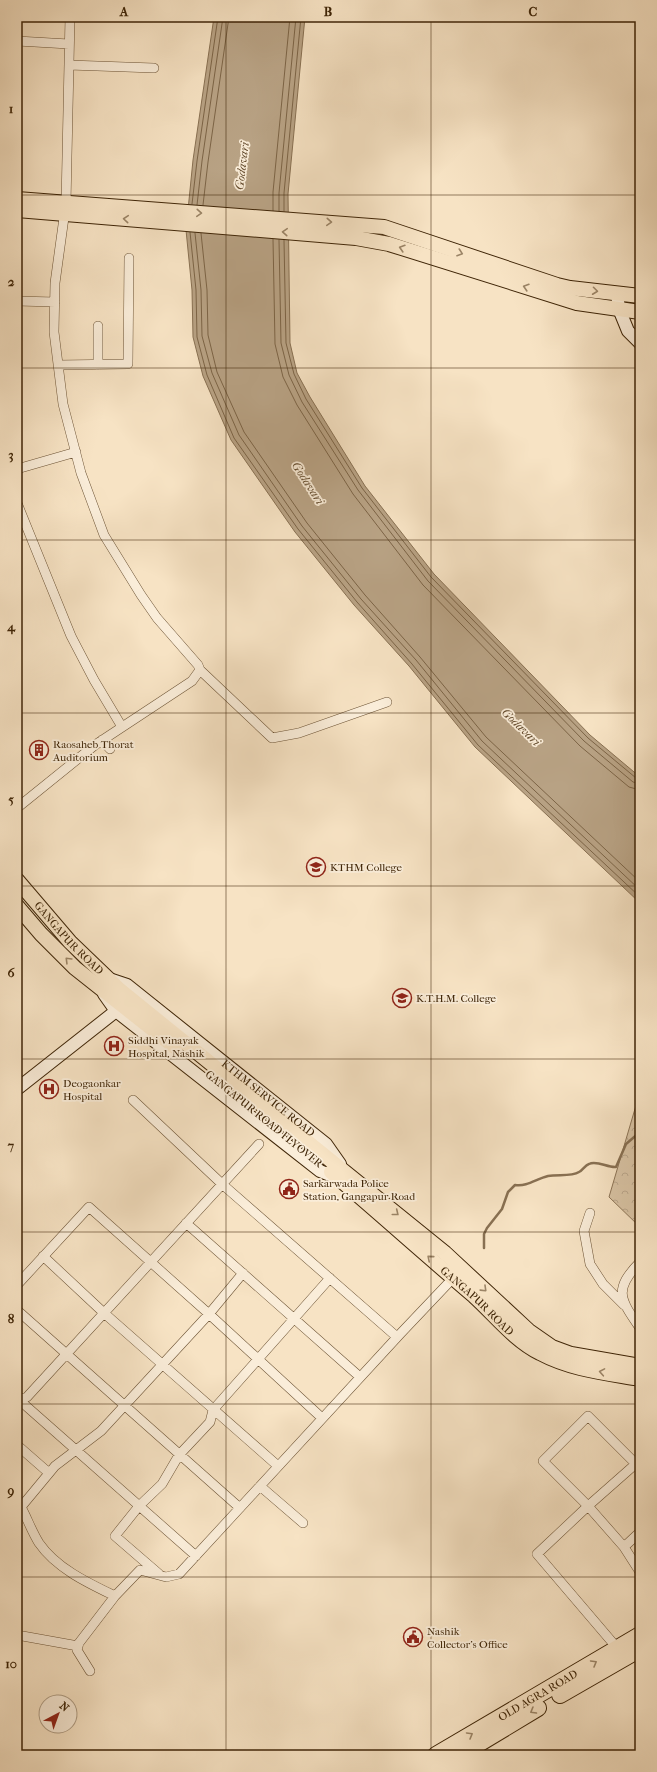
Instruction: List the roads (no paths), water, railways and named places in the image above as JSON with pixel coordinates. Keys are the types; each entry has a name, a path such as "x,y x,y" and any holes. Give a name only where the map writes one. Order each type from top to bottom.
{"highway":[{"name":"OLD AGRA ROAD","path":"436,1755 618,1649 639,1640"},
{"name":"OLD AGRA ROAD","path":"460,1755 639,1640"}],"main road":[{"path":"17,199 65,208 356,238 389,244 577,303 640,312"},
{"path":"17,210 65,208"},
{"path":"163,217 355,224 384,227 557,285 570,288 640,296"},
{"name":"GANGAPUR ROAD","path":"17,880 102,982"},
{"name":"GANGAPUR ROAD","path":"17,906 41,934 75,968 102,982"},
{"name":"GANGAPUR ROAD FLYOVER","path":"102,982 117,1000 341,1174"},
{"name":"GANGAPUR ROAD","path":"341,1174 458,1273 529,1331 552,1347 571,1354 640,1366"},
{"name":"GANGAPUR ROAD","path":"458,1273 510,1332 539,1353 560,1363 578,1368 640,1379"}],"street":[{"path":"70,17 65,208 55,283 54,332 63,404 82,473 104,535 157,618 198,665 200,670 272,738 299,733 387,702"},
{"path":"17,41 69,44"},
{"path":"69,65 154,68"},
{"path":"58,365 128,364 129,258"},
{"path":"617,293 619,309 628,331 640,343"},
{"path":"17,301 55,302"},
{"path":"98,326 98,365"},
{"path":"17,469 76,452"},
{"path":"17,503 71,636 94,680 122,727"},
{"path":"17,808 102,740 192,681 200,670"},
{"path":"102,740 110,749"},
{"path":"102,982 117,1000 320,1171 341,1174"},
{"name":"KTHM SERVICE ROAD","path":"102,982 127,985 326,1144 341,1174"},
{"path":"17,1089 117,1000"},
{"path":"133,1100 222,1184 397,1337"},
{"path":"18,1399 27,1397 259,1144"},
{"path":"17,1285 89,1207 209,1314 322,1418"},
{"path":"590,1213 584,1231 590,1264 603,1284 624,1305 640,1328"},
{"path":"186,1223 360,1377"},
{"path":"43,1256 104,1313 278,1466"},
{"path":"624,1305 622,1294 624,1283 640,1262"},
{"path":"115,1596 76,1575 58,1563 40,1543 19,1505 75,1450 101,1431 209,1314 243,1273"},
{"path":"90,1671 77,1650 78,1646 84,1634 115,1596 140,1570 166,1577 179,1574 397,1337 458,1273"},
{"path":"162,1576 114,1536 139,1506 162,1484 180,1455 210,1422 213,1410 330,1278"},
{"path":"17,1310 240,1508"},
{"path":"18,1399 196,1556"},
{"path":"618,1649 536,1554 588,1506 638,1462 588,1416 543,1461 588,1506 624,1547 640,1572"},
{"path":"17,1445 49,1474"},
{"path":"260,1486 303,1523"},
{"path":"624,1547 640,1532"},
{"path":"17,1635 78,1646"}],"water":[{"name":"Godavari","path":"214,17 305,17 288,194 290,343 297,373 310,397 365,486 434,574 590,735 640,777 640,903 475,747 409,666 354,605 295,532 231,440 203,376 193,337 192,290 186,230 193,160"}],"waterway":[{"path":"484,1248 484,1234 502,1209 508,1192 515,1185 528,1184 548,1176 576,1174 592,1163 616,1167 626,1144 640,1132"}],"place":[{"name":"Raosaheb Thorat Auditorium","path":"39,750"},
{"name":"KTHM College","path":"316,867"},
{"name":"K.T.H.M. College","path":"402,998"},
{"name":"Siddhi Vinayak Hospital, Nashik","path":"114,1046"},
{"name":"Deogaonkar Hospital","path":"49,1089"},
{"name":"Sarkarwada Police Station, Gangapur Road","path":"289,1189"},
{"name":"Nashik Collector's Office","path":"413,1637"}]}
